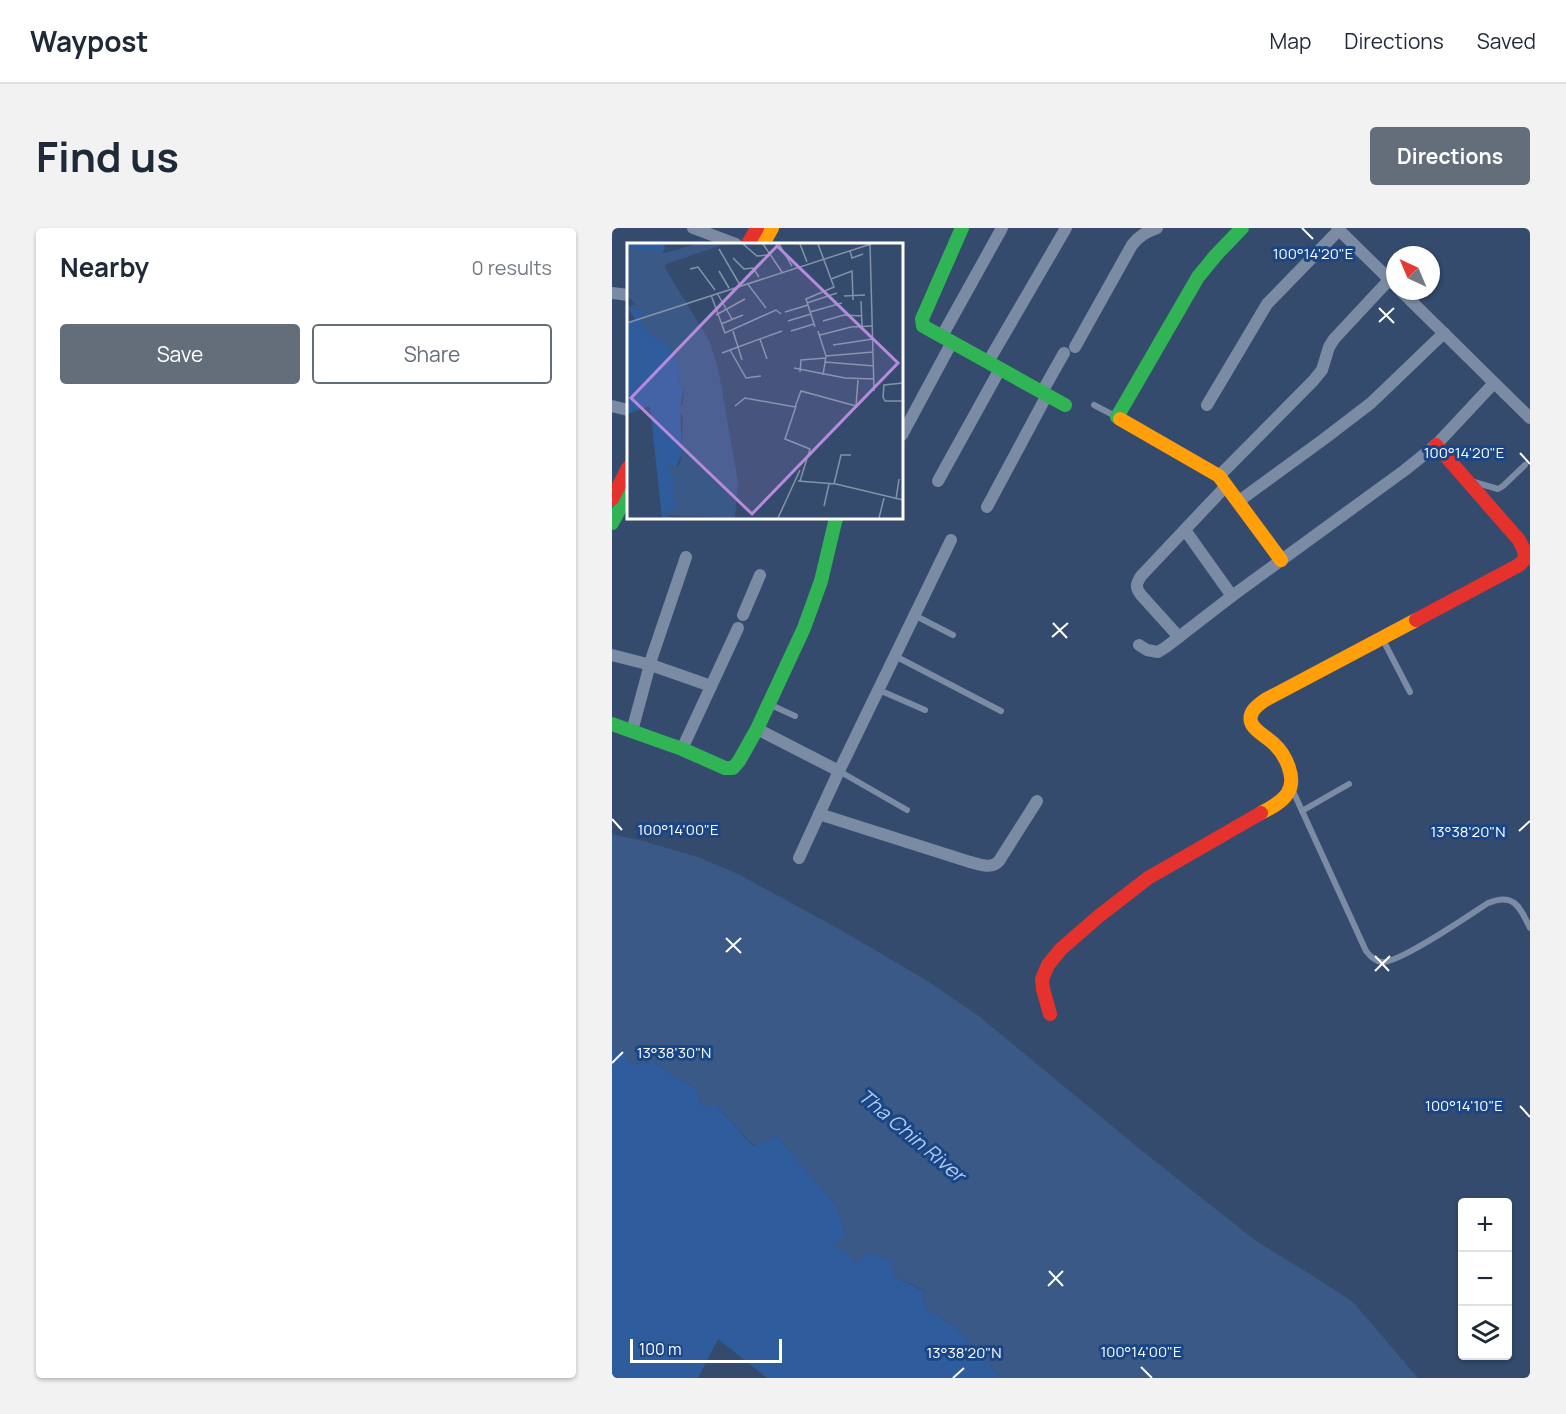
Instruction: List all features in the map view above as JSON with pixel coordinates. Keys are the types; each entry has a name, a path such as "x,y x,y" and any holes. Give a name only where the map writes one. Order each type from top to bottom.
{"street":[{"path":"693,228 733,243"},
{"path":"749,243 757,228"},
{"path":"764,243 772,228"},
{"path":"962,228 921,319 923,326 1065,405"},
{"path":"903,433 1002,228"},
{"path":"938,481 994,365 1066,228"},
{"path":"987,507 1044,394 1132,245 1145,232 1157,228"},
{"path":"1242,228 1198,277 1117,417 1223,480 1281,560"},
{"path":"1207,405 1267,304 1338,229 1386,277"},
{"path":"1179,637 1141,595 1136,588 1136,583 1185,530 1223,480 1322,370 1334,339 1386,289"},
{"path":"612,292 627,295"},
{"path":"1410,300 1530,418"},
{"path":"1239,501 1371,403 1444,333"},
{"path":"1139,645 1147,650 1158,652 1179,637 1436,445 1494,383"},
{"path":"612,406 627,410"},
{"path":"1050,1014 1042,979 1048,964 1061,949 1148,878 1286,796 1291,787 1288,766 1276,747 1253,727 1250,715 1256,707 1265,700 1519,565 1525,559 1519,540 1436,445"},
{"path":"612,522 618,492 627,470"},
{"path":"612,724 682,749 724,768 733,768 757,729 808,618 821,581 836,519"},
{"path":"1185,530 1232,596"},
{"path":"799,858 894,655 951,540"},
{"path":"632,731 686,557"},
{"path":"743,615 760,575"},
{"path":"682,749 738,628"},
{"path":"612,655 651,665 711,686"},
{"path":"757,729 839,771"},
{"path":"819,814 989,866 999,861 1037,801"}],"lane":[{"path":"1094,405 1117,417"},
{"path":"1468,481 1498,489 1525,465"},
{"path":"914,615 953,635"},
{"path":"1382,638 1410,692"},
{"path":"894,655 1001,711"},
{"path":"878,690 925,710"},
{"path":"768,704 795,716"},
{"path":"839,771 907,810"},
{"path":"1302,811 1349,784"},
{"path":"1291,787 1366,951 1372,958 1382,962 1393,961 1498,899 1508,899 1514,902 1530,928"}],"shaded area":[{"path":"612,1052 625,1054 630,1064 654,1062 696,1089 702,1106 717,1106 753,1146 777,1136 837,1206 846,1235 834,1246 850,1255 866,1252 891,1260 895,1277 924,1291 925,1307 958,1330 1002,1378 767,1378 718,1339 698,1378 612,1378"}],"water":[{"name":"Tha Chin River","path":"612,834 698,857 740,875 841,930 929,982 980,1017 1141,1150 1256,1241 1353,1302 1418,1378 1002,1378 958,1330 925,1307 924,1290 895,1277 891,1260 866,1252 856,1265 850,1255 833,1246 846,1235 837,1206 777,1136 754,1146 717,1106 702,1106 696,1089 654,1062 630,1064 625,1054 612,1052"}],"traffic: fast":[{"path":"962,228 922,319 923,326 1065,405"},
{"path":"1120,419 1117,417 1198,277 1242,228"},
{"path":"612,523 627,496"},
{"path":"612,724 682,749 725,768 733,768 757,729 804,628 821,581 836,519"}],"traffic: slow":[{"path":"764,243 772,228"},
{"path":"1120,419 1219,476 1281,560"},
{"path":"1261,813 1285,797 1290,788 1291,774 1282,754 1251,722 1250,718 1254,709 1265,700 1416,620"}],"traffic: jam":[{"path":"749,243 757,228"},
{"path":"1416,620 1519,565 1525,559 1519,540 1436,445"},
{"path":"612,499 627,470"},
{"path":"1050,1014 1042,979 1048,965 1061,949 1148,878 1261,813"}]}
